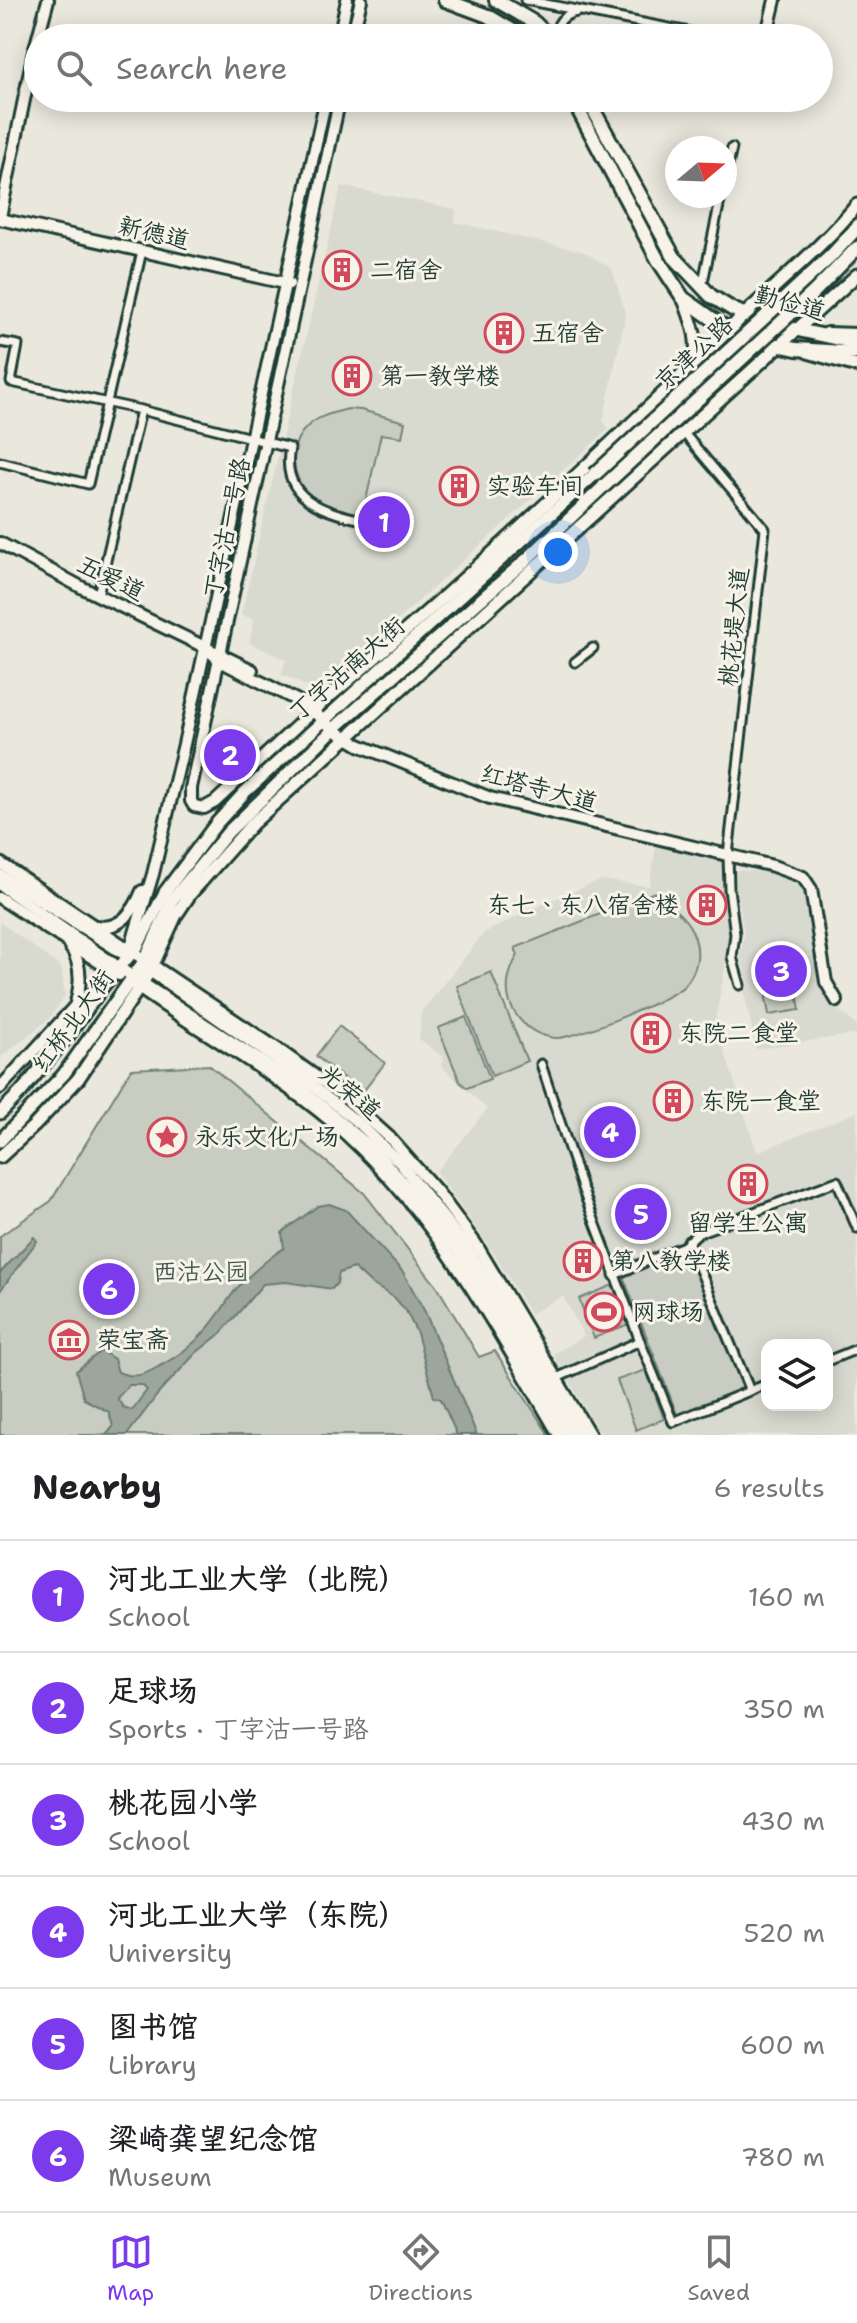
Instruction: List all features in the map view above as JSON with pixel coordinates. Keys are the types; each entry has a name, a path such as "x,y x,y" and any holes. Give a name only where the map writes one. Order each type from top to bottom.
{"highway":[{"path":"445,0 501,24"},
{"path":"496,0 536,24"},
{"name":"勤俭道","path":"579,112 658,260 683,298 700,312 738,322 762,322 857,343"},
{"name":"勤俭道","path":"595,112 668,247 702,287 724,305 749,338 796,349 857,353"},
{"name":"京津公路","path":"594,475 830,257 857,228"},
{"name":"京津公路","path":"604,486 814,292 857,248"}],"main road":[{"path":"42,24 48,0"},
{"path":"342,24 347,0"},
{"path":"355,24 361,0"},
{"path":"769,24 775,0"},
{"path":"0,218 24,100"},
{"name":"丁字沽一号路","path":"130,952 157,856 205,647 323,112"},
{"name":"丁字沽一号路","path":"320,713 215,802 204,808 194,806 191,788 337,112"},
{"path":"320,713 692,368 857,205"},
{"name":"新德道","path":"0,218 299,286"},
{"path":"147,965 176,915 207,873 258,818 857,275"},
{"path":"724,305 740,308 765,296"},
{"path":"683,298 694,329 696,345 692,368"},
{"path":"816,333 857,334"},
{"path":"740,380 751,359 749,338"},
{"path":"796,349 857,366"},
{"name":"丁字沽南大街","path":"130,952 144,936 165,892 216,824 320,713 434,622 594,475"},
{"name":"丁字沽南大街","path":"147,965 167,909 192,873 249,811 336,728 526,560 604,486"},
{"name":"五爱道","path":"0,543 205,647 320,713"},
{"path":"396,640 434,622"},
{"name":"红塔寺大道","path":"320,713 359,745 490,798 773,866 803,877 811,889 826,982 837,1001"},
{"path":"94,925 111,926 128,914 138,901 157,856"},
{"path":"0,863 130,952"},
{"path":"0,875 130,952"},
{"path":"0,885 51,918 117,969 331,1121 385,1173 456,1262 544,1384 590,1435"},
{"path":"0,898 117,969"},
{"path":"62,937 71,947 79,965 80,983 67,1037"},
{"name":"光荣道","path":"130,952 307,1081 388,1151 457,1233 570,1435"},
{"name":"红桥北大街","path":"0,1113 67,1037 130,952"},
{"name":"红桥北大街","path":"0,1141 64,1074 147,965"},
{"path":"0,1157 78,1079 136,982"},
{"path":"0,1088 76,1005 103,986"},
{"path":"544,1384 559,1435"},
{"name":"光荣道","path":"544,1384 580,1435"}],"street":[{"path":"525,0 650,24"},
{"path":"558,24 564,17 585,11"},
{"path":"702,287 718,208"},
{"path":"0,462 88,484 142,251"},
{"path":"0,342 18,345 11,382 251,436 290,448 288,462 292,478 307,500 320,509 390,525"},
{"path":"98,595 141,410"},
{"name":"桃花堤大道","path":"683,432 765,529 728,855 735,934 732,957 740,985"},
{"path":"575,662 593,648"},
{"path":"541,1064 614,1275 673,1422 761,1386"},
{"path":"614,1275 684,1246 698,1233 837,1181 857,1228"},
{"path":"688,1241 750,1391"},
{"path":"544,1384 640,1341"},
{"path":"833,1359 857,1349"}],"shaded area":[{"path":"341,186 456,209 455,222 585,252 612,269 626,314 603,421 609,429 318,692 281,674 286,660 249,643 254,619 241,615"},
{"path":"657,842 725,851 731,935 715,1021 757,1152 857,1112 857,1435 601,1435 553,1354 584,1336 563,1296 530,1314 494,1254 436,1172 487,1109 441,1066 443,1057 419,1039 421,1012 484,933 601,880 649,886"},
{"path":"734,870 772,872 798,881 807,892 820,983 831,1003 857,1026 857,1034 756,1049 743,987 749,984 740,958 744,935"},
{"path":"0,922 61,967 65,995 50,1018 0,1058"},
{"path":"329,1204 346,1210 403,1272 425,1312 477,1435 457,1435 441,1399 434,1397 417,1333 406,1311 395,1298 370,1283 354,1268 339,1273 332,1289 286,1282 263,1284 221,1333 196,1353 158,1394 127,1435 106,1435 113,1427 109,1412 84,1399 76,1371 101,1351 114,1359 118,1372 129,1375 148,1372 174,1357 203,1334 241,1284 284,1248 282,1233 318,1206","holes":["129,1385 142,1385 147,1390 132,1410 123,1407 117,1398"]},
{"path":"34,1237 37,1241 0,1291 0,1273"}],"green space":[{"path":"348,409 405,422 402,437 381,434 366,500 386,505 381,519 321,504 305,490 295,470 295,449 304,430 318,419"},
{"path":"239,734 252,749 222,776 209,761"},
{"path":"655,892 659,901 681,915 694,937 697,961 685,985 643,1008 566,1037 543,1035 523,1023 511,1006 508,991 511,969 518,955 515,948"},
{"path":"790,953 800,1010 769,1015 759,959"},
{"path":"491,972 527,1061 492,1076 457,986"},
{"path":"466,1017 490,1079 467,1088 460,1082 438,1028"},
{"path":"339,1026 385,1063 362,1093 316,1056"},
{"name":"西沽公园","path":"209,1065 364,1193 438,1288 479,1357 495,1351 549,1435 0,1435 0,1236 51,1201 131,1069"},
{"path":"692,1249 747,1387 677,1414 623,1276"},
{"name":"网球场","path":"613,1285 629,1324 594,1338 579,1299"},
{"path":"646,1370 664,1419 636,1430 617,1380"}],"place":[{"name":"二宿舍","path":"342,270"},
{"name":"五宿舍","path":"504,333"},
{"name":"第一教学楼","path":"352,376"},
{"name":"实验车间","path":"459,486"},
{"name":"河北工业大学（北院）","path":"384,522"},
{"name":"足球场","path":"230,755"},
{"name":"东七、东八宿舍楼","path":"707,905"},
{"name":"桃花园小学","path":"781,971"},
{"name":"东院二食堂","path":"651,1033"},
{"name":"东院一食堂","path":"673,1101"},
{"name":"河北工业大学（东院）","path":"610,1132"},
{"name":"永乐文化广场","path":"167,1137"},
{"name":"留学生公寓","path":"748,1184"},
{"name":"图书馆","path":"641,1214"},
{"name":"第八教学楼","path":"583,1261"},
{"name":"梁崎龚望纪念馆","path":"109,1289"},
{"name":"网球场","path":"604,1312"},
{"name":"荣宝斋","path":"69,1340"}]}
